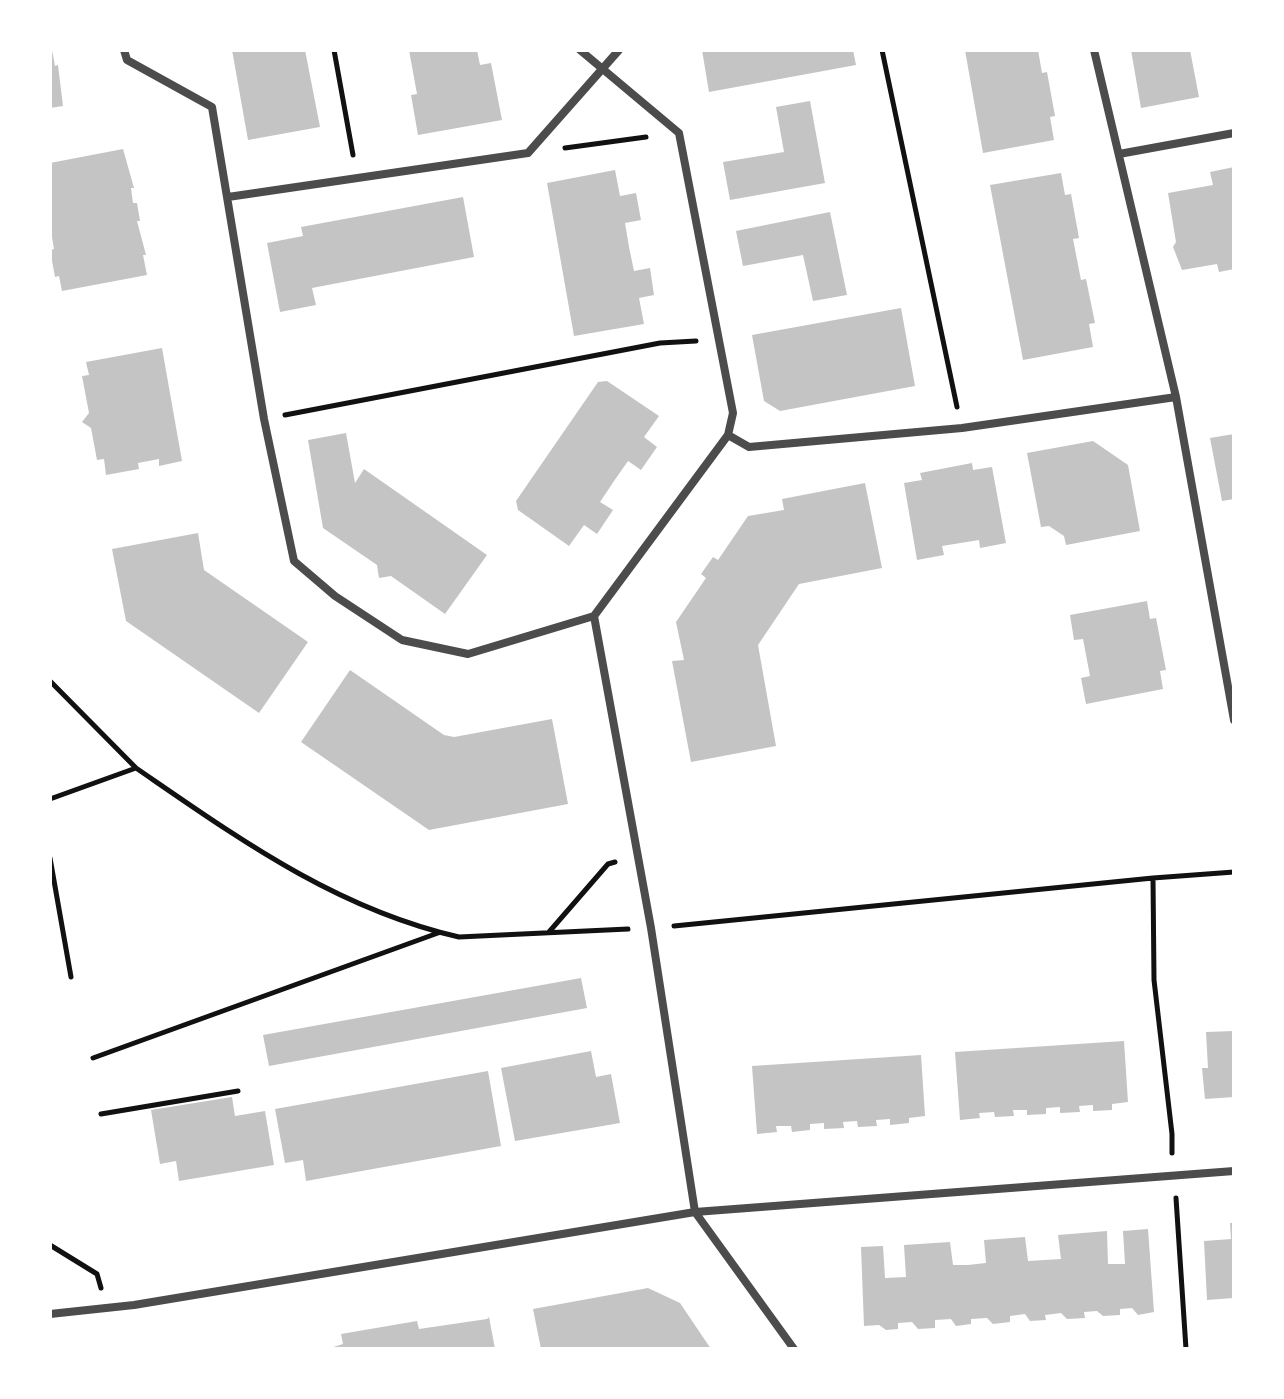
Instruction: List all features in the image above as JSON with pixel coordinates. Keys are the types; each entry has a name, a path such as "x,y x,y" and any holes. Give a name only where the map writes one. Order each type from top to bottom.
{"street":[{"path":"124,50 127,60 212,107 264,419 294,561 335,596 402,640 468,654 594,616 728,435 733,413 679,133 580,50"},
{"path":"228,197 528,153 619,50"},
{"path":"1094,50 1176,397 1234,720"},
{"path":"1119,154 1234,133"},
{"path":"728,435 749,447 962,428 1176,397"},
{"path":"594,616 651,928 695,1212 794,1349"},
{"path":"50,1314 107,1308 695,1212 1234,1171"}],"path":[{"path":"334,50 357,178"},
{"path":"882,50 962,428"},
{"path":"528,153 679,133"},
{"path":"264,419 660,343 717,340"},
{"path":"50,681 136,768 257,850 344,898 439,933 459,937 651,928 1234,872"},
{"path":"50,799 136,768"},
{"path":"548,933 608,864 638,857"},
{"path":"50,858 71,977"},
{"path":"1153,878 1154,980"},
{"path":"93,1058 439,933"},
{"path":"101,1114 238,1091"},
{"path":"50,1245 97,1274 107,1308"}],"building":[{"path":"50,50 55,66 58,65 63,106 50,108"},
{"path":"232,50 305,50 320,127 248,140"},
{"path":"409,50 477,50 480,65 491,63 502,120 418,135 411,95 417,94"},
{"path":"702,50 853,50 856,65 709,92"},
{"path":"965,50 1038,50 1042,73 1047,72 1055,116 1050,117 1054,140 983,153"},
{"path":"1131,50 1190,50 1199,97 1141,108"},
{"path":"810,101 825,183 730,200 723,162 784,152 776,107"},
{"path":"123,149 134,188 131,188 133,203 137,203 140,221 137,221 146,255 143,255 147,275 62,291 59,276 55,277 50,250 54,249 50,225 50,163"},
{"path":"1234,167 1234,269 1219,272 1217,264 1182,270 1173,247 1176,242 1168,193 1213,185 1210,172"},
{"path":"615,170 620,196 636,193 641,220 625,223 629,247 634,271 650,268 654,295 639,298 644,324 574,336 547,183"},
{"path":"1061,173 1065,195 1071,194 1079,238 1073,239 1081,280 1086,279 1095,323 1089,324 1093,347 1023,360 990,185"},
{"path":"463,197 474,257 312,288 316,305 280,312 267,243 303,236 301,227"},
{"path":"830,212 847,295 813,301 803,255 743,266 736,231"},
{"path":"901,308 915,386 780,411 764,401 752,335"},
{"path":"162,348 182,461 159,466 159,459 138,463 139,469 106,475 104,459 97,460 91,428 82,422 89,413 82,376 89,375 86,362"},
{"path":"607,381 659,416 644,437 657,447 641,470 628,461 614,481 600,502 613,510 597,534 584,525 569,546 518,510 516,501 598,382"},
{"path":"346,433 355,483 364,469 487,555 445,614 391,576 379,578 377,565 323,528 308,440"},
{"path":"1234,434 1234,499 1222,501 1210,438"},
{"path":"1093,441 1128,465 1140,531 1066,545 1064,536 1049,526 1041,527 1027,453"},
{"path":"972,463 973,470 992,467 1006,543 980,548 979,540 942,546 944,555 917,560 904,483 922,480 920,473"},
{"path":"865,483 882,568 799,584 758,645 776,746 691,762 672,661 684,660 676,622 706,578 701,574 713,557 718,560 748,516 784,510 782,499"},
{"path":"198,533 204,570 308,642 259,713 126,621 112,549"},
{"path":"1147,601 1150,619 1156,618 1166,670 1160,671 1163,689 1086,704 1081,678 1090,676 1083,639 1074,640 1070,615"},
{"path":"350,670 444,735 454,737 552,719 568,804 429,830 301,742"},
{"path":"581,978 587,1008 269,1066 263,1035"},
{"path":"1234,1031 1234,1097 1205,1099 1202,1068 1208,1068 1206,1032"},
{"path":"1124,1041 1128,1102 1112,1104 1112,1110 1093,1111 1093,1105 1079,1106 1080,1112 1060,1113 1060,1107 1046,1108 1046,1114 1027,1115 1027,1110 1013,1110 1014,1116 995,1117 994,1112 979,1113 980,1118 960,1120 955,1052"},
{"path":"591,1051 596,1077 611,1074 620,1123 515,1141 501,1068"},
{"path":"921,1055 925,1116 909,1118 909,1123 890,1125 890,1119 876,1120 877,1126 858,1127 857,1121 843,1122 844,1128 824,1129 824,1123 810,1124 810,1130 792,1132 791,1126 776,1126 777,1132 757,1134 752,1066"},
{"path":"488,1071 501,1146 306,1181 303,1160 285,1163 275,1109"},
{"path":"232,1097 235,1116 265,1111 274,1165 179,1181 176,1161 160,1164 151,1110"},
{"path":"1230,1223 1234,1223 1234,1298 1207,1300 1204,1241 1231,1239"},
{"path":"1148,1229 1154,1312 1138,1315 1132,1308 1120,1309 1120,1315 1103,1316 1097,1311 1084,1312 1085,1318 1067,1319 1061,1313 1045,1315 1046,1320 1030,1321 1025,1314 1010,1316 1010,1322 993,1324 987,1318 971,1319 971,1324 956,1326 951,1319 935,1320 935,1328 918,1329 912,1322 898,1323 898,1329 886,1330 879,1325 864,1326 861,1247 883,1246 885,1278 906,1277 904,1245 950,1242 953,1265 968,1265 986,1263 984,1240 1025,1237 1028,1261 1061,1259 1058,1235 1107,1231 1108,1264 1125,1264 1123,1231"},
{"path":"648,1288 680,1303 711,1349 541,1349 533,1309"},
{"path":"489,1317 495,1349 327,1349 343,1344 341,1334 417,1321 419,1329"}]}
